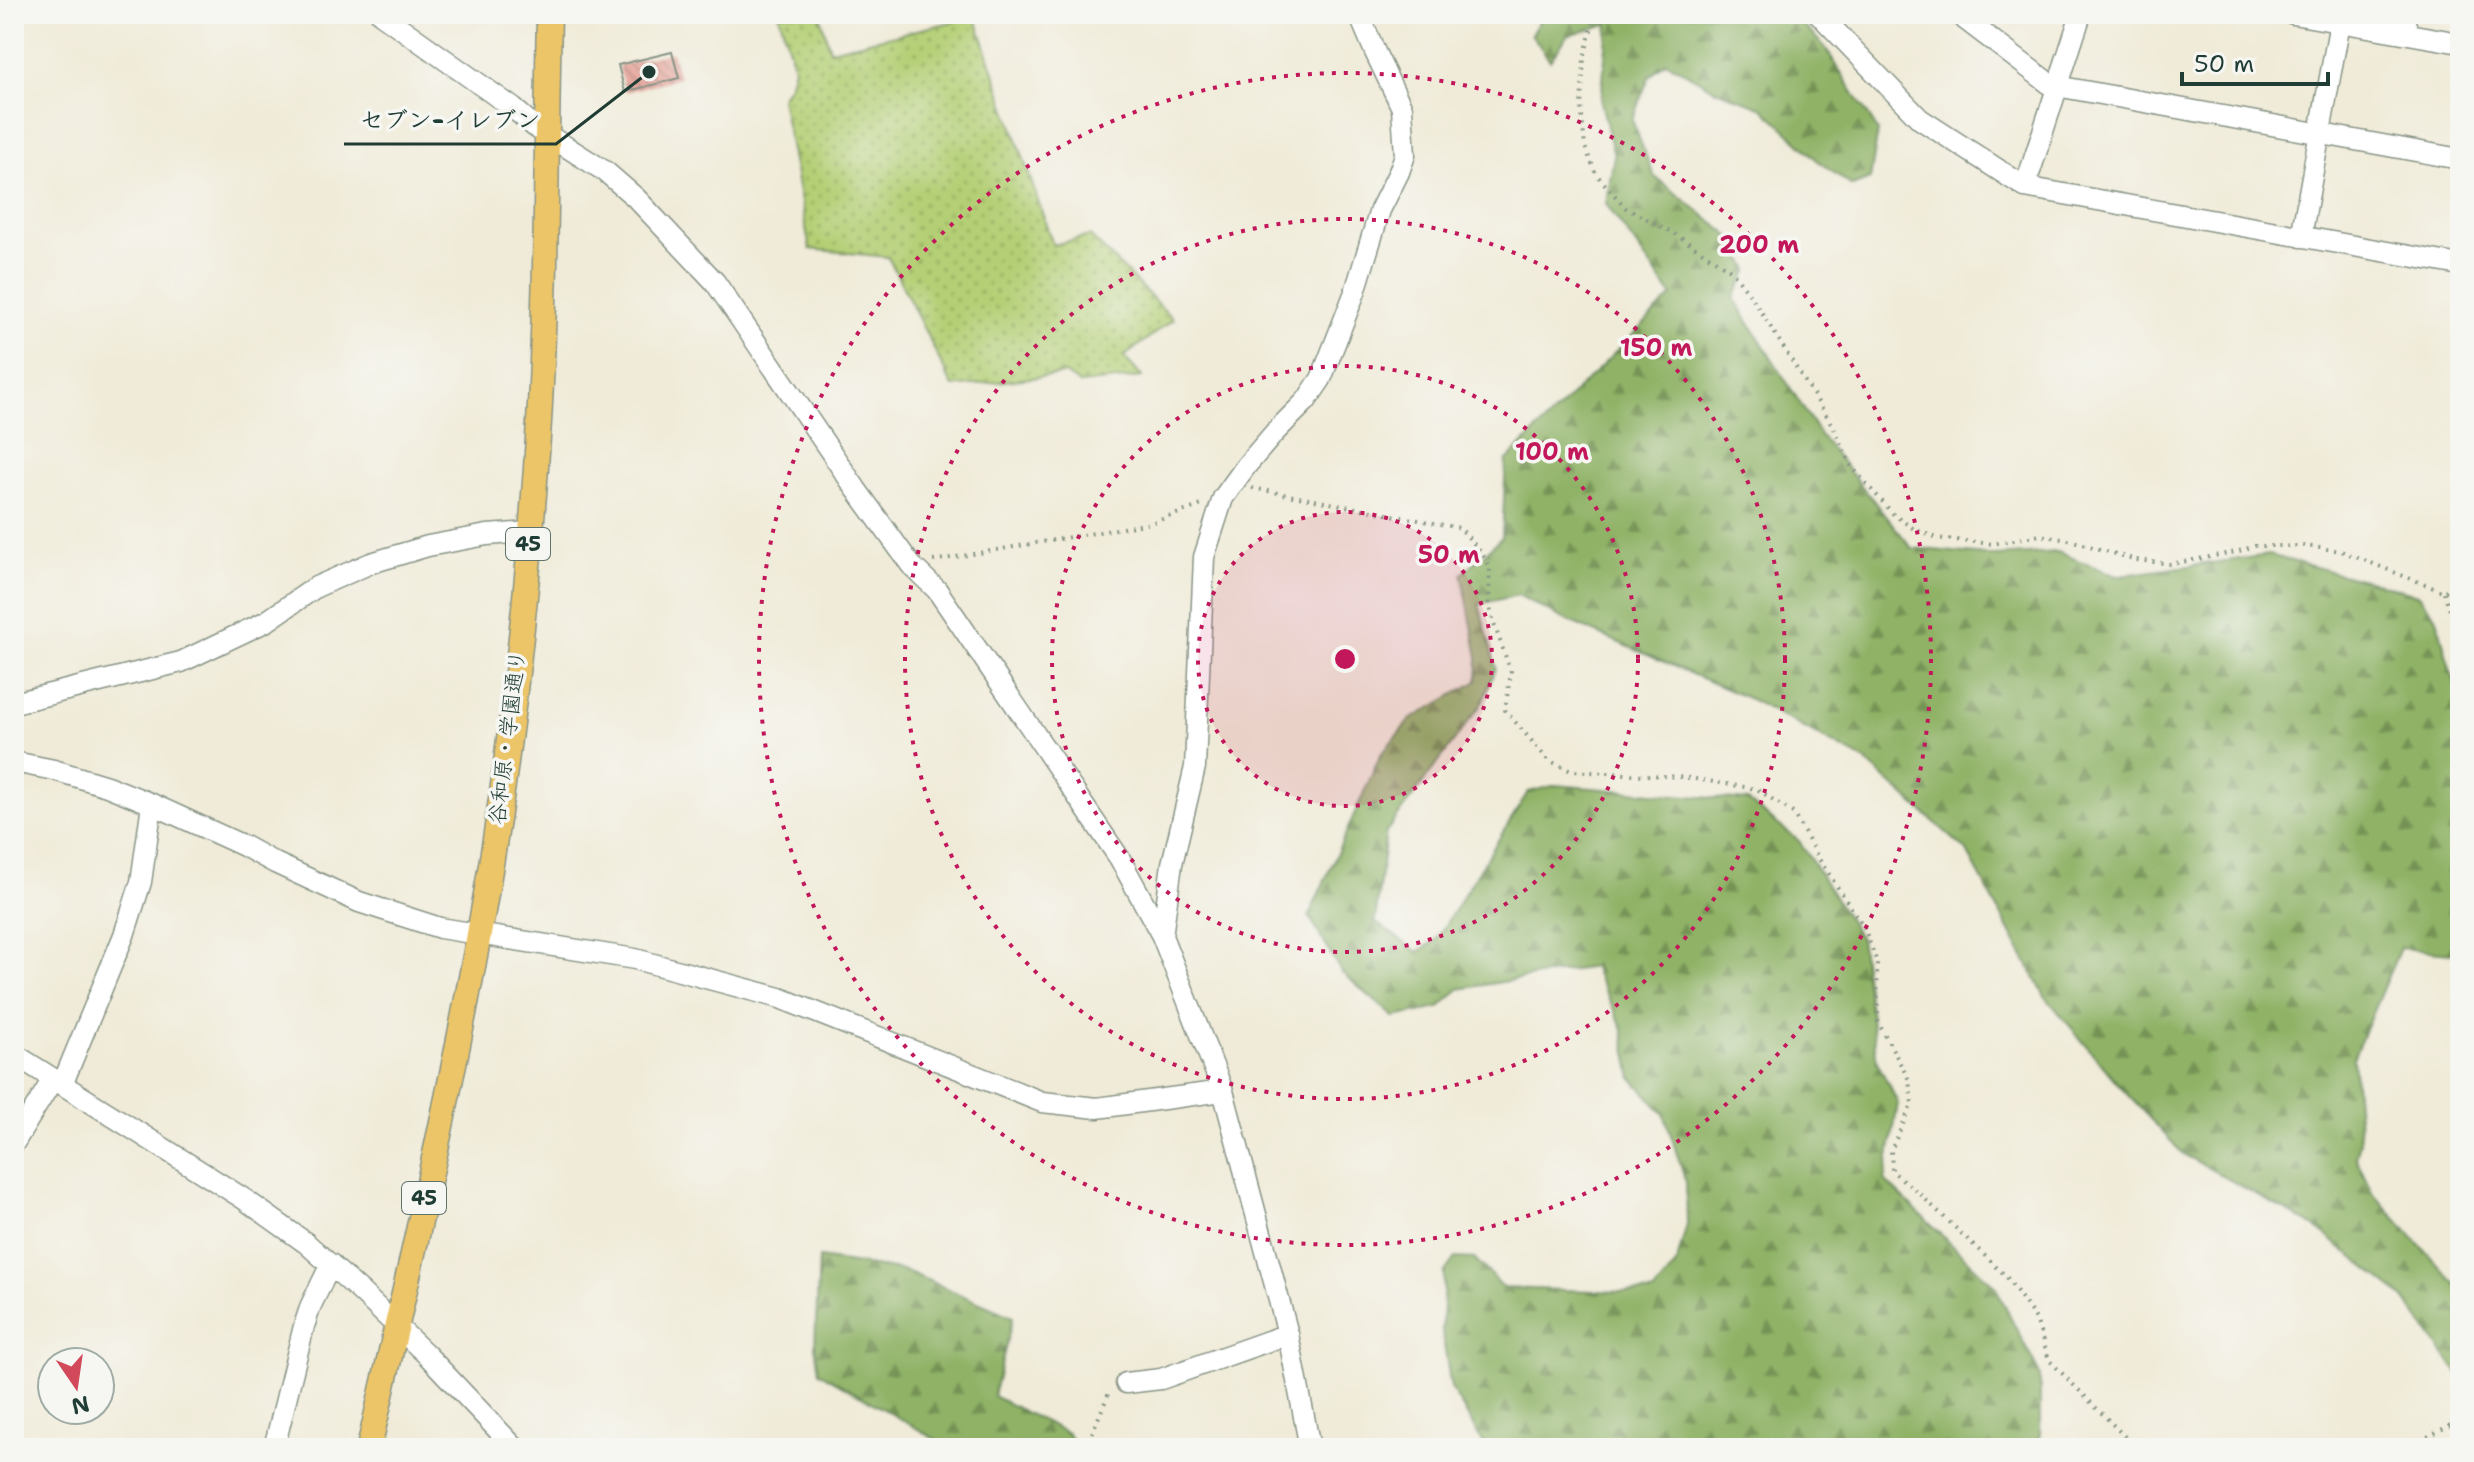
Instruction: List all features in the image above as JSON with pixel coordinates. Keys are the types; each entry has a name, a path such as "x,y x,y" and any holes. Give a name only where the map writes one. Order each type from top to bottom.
{"main road":[{"name":"谷和原・学園通り","path":"369,1448 453,1070 501,791 513,699 530,532 542,344 549,14"}],"street":[{"path":"381,14 547,134 606,172 636,198 715,282 856,489 911,565 937,590 1120,859 1162,936 1223,1091 1288,1334 1310,1448"},
{"path":"1162,936 1172,864 1195,767 1204,557 1228,491 1276,431 1306,401 1321,379 1355,292 1380,210 1405,155 1402,108 1359,14"},
{"path":"1819,14 1920,119 2025,187 2460,265"},
{"path":"1958,14 2051,85 2460,159"},
{"path":"2025,187 2081,14"},
{"path":"2294,14 2460,43"},
{"path":"2402,14 2409,34"},
{"path":"2301,237 2340,22"},
{"path":"14,703 181,662 267,621 316,587 371,563 428,546 487,535 530,532"},
{"path":"14,762 107,786 152,804 359,902 440,928 635,959 780,998 1042,1102 1097,1108 1223,1091"},
{"path":"14,1143 58,1082 124,935 141,882 152,804"},
{"path":"14,1054 266,1214 331,1264 460,1387 515,1448"},
{"path":"274,1448 304,1326 331,1264"},
{"path":"1126,1383 1161,1379 1288,1334"}],"path":[{"path":"1595,14 1584,58 1581,106 1585,147 1596,174 1626,208 1670,231 1732,271 1833,426 1851,466 1894,515 1914,529 1937,538 1993,544 2040,535 2073,541 2136,560 2171,564 2255,546 2306,546 2341,551 2444,592"},
{"path":"911,565 1151,523 1228,491 1460,528 1490,567 1489,604 1511,672 1505,710 1548,760 1571,771 1683,777 1757,789 1793,813 1864,927 1877,962 1878,1022 1909,1080 1912,1104 1891,1150 1892,1171 2006,1276 2036,1319 2049,1360 2136,1448"},
{"path":"2444,592 2460,581"},
{"path":"2444,592 2460,641"},
{"path":"1086,1448 1111,1387 1126,1383"},
{"path":"2406,1448 2460,1420"}],"green space":[{"path":"779,14 820,14 830,50 956,21 954,14 980,14 975,16 1053,245 1090,236 1173,319 1124,357 1142,377 1080,384 1065,374 953,387 888,257 810,249 781,98 790,83 794,67"},
{"path":"1544,14 1792,14 1825,47 1878,131 1870,179 1852,186 1817,160 1763,108 1716,90 1666,62 1649,77 1632,120 1654,176 1731,237 1749,270 1734,298 1820,435 1912,548 1996,556 2058,552 2117,576 2269,555 2417,594 2437,618 2460,696 2460,954 2400,948 2353,1058 2360,1141 2356,1158 2372,1192 2460,1289 2460,1376 2403,1297 2315,1227 2183,1154 2124,1091 2045,996 1966,850 1864,760 1754,701 1562,618 1518,595 1479,604 1496,668 1481,705 1386,832 1375,922 1418,952 1435,941 1528,792 1556,785 1748,801 1799,841 1860,938 1877,1062 1898,1103 1885,1181 1995,1286 2040,1375 2040,1435 2032,1448 1486,1448 1451,1388 1442,1332 1444,1273 1455,1258 1475,1259 1504,1288 1653,1293 1676,1265 1687,1224 1686,1182 1664,1114 1632,1078 1622,1026 1593,967 1459,989 1439,1008 1394,1017 1341,972 1309,916 1381,754 1410,720 1477,681 1478,657 1462,574 1502,537 1506,461 1672,296 1606,204 1614,156 1601,102 1608,24 1568,35 1550,60 1531,34"},
{"path":"819,1258 906,1271 1013,1317 993,1396 1067,1433 1077,1448 951,1448 819,1372 815,1346"}],"building":[{"path":"672,52 679,78 625,92 618,65"}],"place":[{"name":"セブン-イレブン","path":"649,72"}]}
